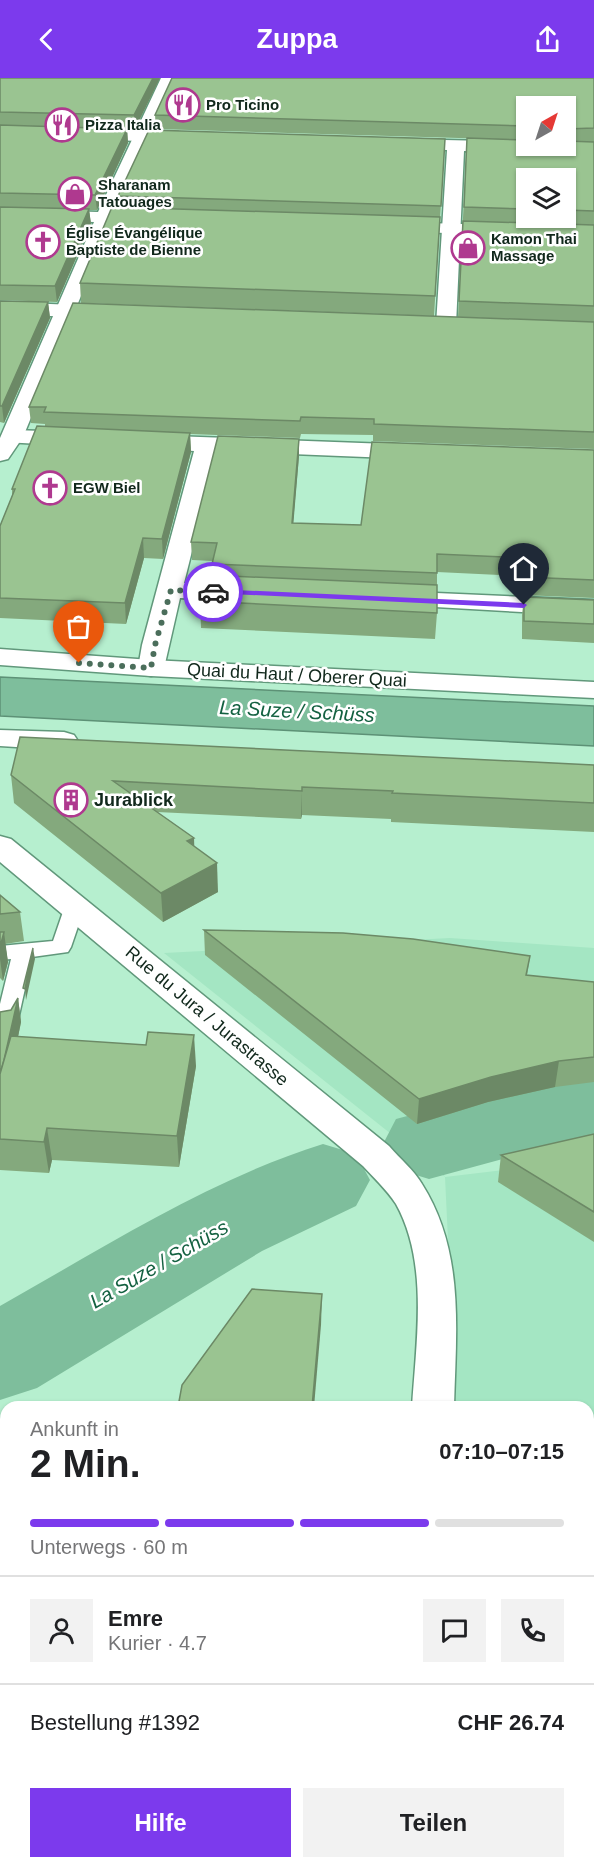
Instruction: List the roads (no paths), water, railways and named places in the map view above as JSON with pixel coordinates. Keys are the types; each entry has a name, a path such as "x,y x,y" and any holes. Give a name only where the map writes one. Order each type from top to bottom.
{"street":[{"path":"103,441 6,445 105,217 169,78"},
{"path":"0,132 77,131 193,138"},
{"path":"382,144 594,149"},
{"path":"446,325 456,146"},
{"path":"0,214 166,219"},
{"path":"379,226 594,233"},
{"path":"0,308 121,312"},
{"path":"423,324 469,326"},
{"path":"126,441 442,453"},
{"path":"151,668 207,445"},
{"path":"171,590 265,594"},
{"path":"371,598 594,609"},
{"name":"Quai du Haut / Oberer Quai","path":"0,657 151,668 594,690"},
{"path":"0,738 95,742"},
{"name":"Rue du Jura / Jurastrasse","path":"0,846 375,1156 408,1193 426,1232 435,1263 433,1401"}],"lane":[{"path":"0,953 61,947 75,906"},
{"path":"5,1029 23,951"}],"water":[{"path":"0,677 594,706 594,746 0,716"}],"waterway":[{"name":"La Suze / Schüss","path":"429,1144 539,1115 594,1105"},
{"name":"La Suze / Schüss","path":"0,1357 228,1224 323,1180"}],"place":[{"name":"Pro Ticino","path":"183,105"},
{"name":"Pizza Italia","path":"62,125"},
{"name":"Sharanam Tatouages","path":"75,194"},
{"name":"Église Évangélique Baptiste de Bienne","path":"43,242"},
{"name":"Kamon Thai Massage","path":"468,248"},
{"name":"EGW Biel","path":"50,488"},
{"name":"Jurablick","path":"71,800"}]}
